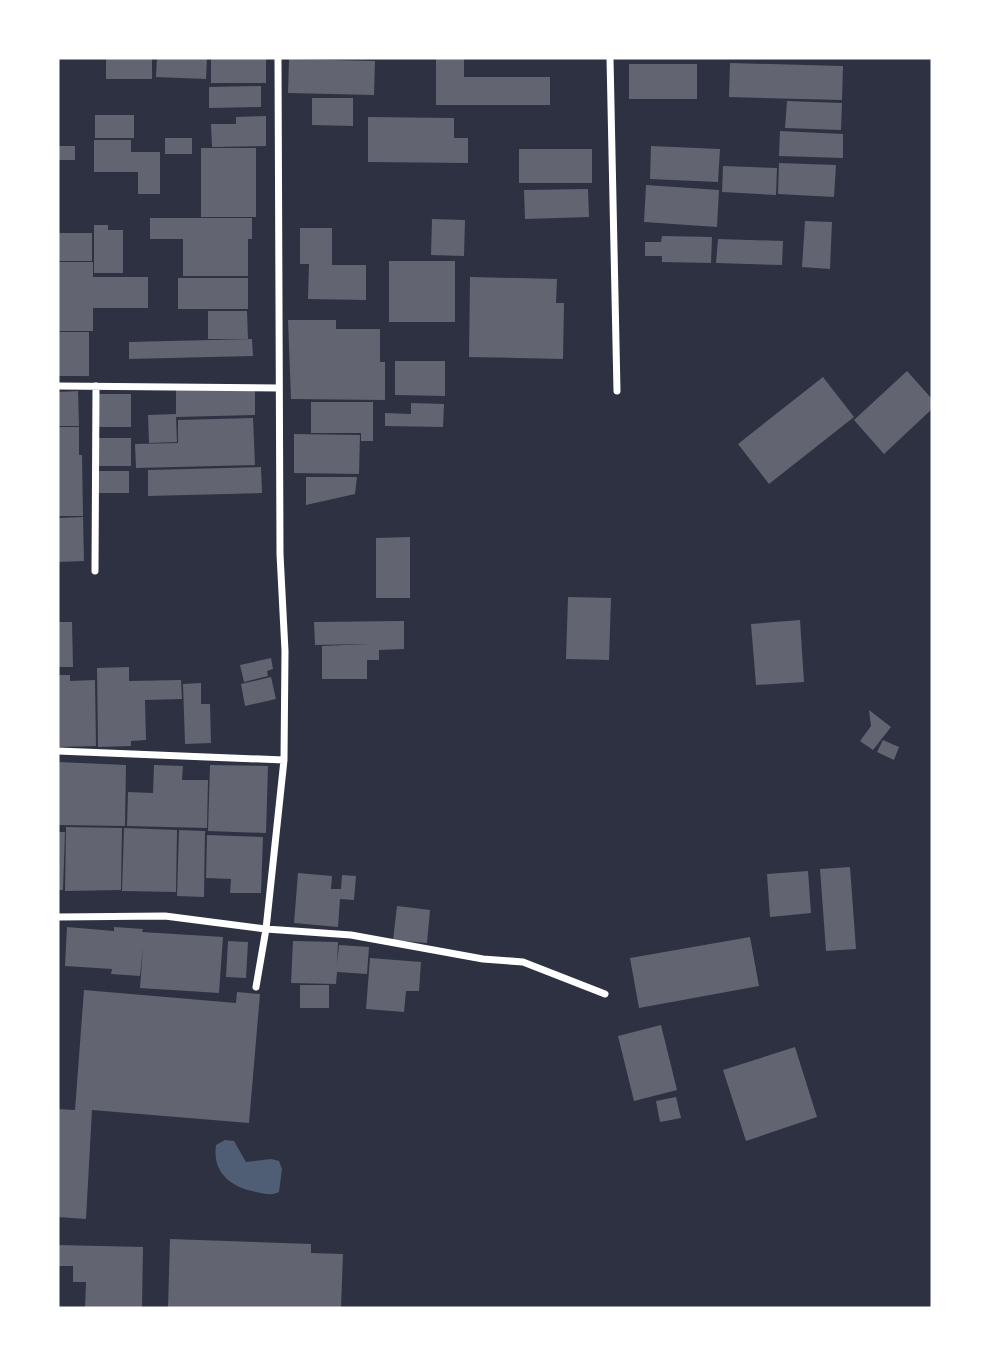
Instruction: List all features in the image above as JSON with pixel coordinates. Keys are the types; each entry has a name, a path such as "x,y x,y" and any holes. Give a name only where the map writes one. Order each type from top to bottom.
{"street":[{"path":"256,987 266,929 284,760 285,651 280,554 278,58"},
{"path":"610,58 617,391"},
{"path":"58,386 279,388"},
{"path":"95,571 96,386"},
{"path":"58,751 284,760"},
{"path":"58,917 166,916 266,929 351,935 484,959 523,962 605,995"}],"water":[{"path":"225,1140 234,1141 246,1162 271,1159 279,1161 282,1169 279,1192 268,1194 247,1190 225,1177 217,1163 216,1145"}],"building":[{"path":"106,58 152,58 152,79 106,79"},
{"path":"157,58 207,58 206,79 156,77"},
{"path":"211,58 266,58 266,83 211,83"},
{"path":"436,58 464,58 464,77 550,77 550,105 436,105"},
{"path":"289,59 375,61 374,95 288,93"},
{"path":"730,63 843,66 842,100 729,97"},
{"path":"629,64 697,64 697,99 629,99"},
{"path":"261,86 261,107 209,108 209,87"},
{"path":"312,98 353,98 353,126 312,125"},
{"path":"787,101 842,103 841,130 785,128"},
{"path":"95,115 134,115 134,138 95,138"},
{"path":"266,116 266,146 212,147 211,124 236,124 236,117"},
{"path":"368,117 454,118 454,138 468,138 468,163 368,162"},
{"path":"780,131 843,134 843,158 779,156"},
{"path":"165,138 192,138 192,154 165,154"},
{"path":"94,140 131,140 131,152 160,152 160,194 138,194 138,172 94,172"},
{"path":"58,146 75,146 75,160 58,160"},
{"path":"651,146 720,149 718,182 650,179"},
{"path":"201,148 256,148 256,217 201,217"},
{"path":"519,149 592,149 592,183 519,183"},
{"path":"779,163 836,165 834,197 778,194"},
{"path":"723,166 777,168 776,195 722,192"},
{"path":"646,185 719,190 717,227 644,222"},
{"path":"588,189 589,217 525,219 524,190"},
{"path":"150,218 252,218 252,239 248,239 248,276 183,276 183,239 150,239"},
{"path":"432,219 465,220 464,256 431,255"},
{"path":"805,221 832,222 830,269 802,267"},
{"path":"94,225 108,225 108,230 123,230 123,273 94,273"},
{"path":"300,228 332,228 332,265 366,265 366,300 308,299 309,264 300,264"},
{"path":"58,233 92,233 92,261 58,261"},
{"path":"662,236 712,237 711,263 662,262 662,256 645,256 645,242 661,242"},
{"path":"718,239 783,241 782,265 716,263"},
{"path":"389,261 455,261 455,322 389,322"},
{"path":"58,262 93,262 93,277 148,277 148,308 93,308 93,331 58,331"},
{"path":"470,277 557,279 556,303 564,303 563,359 469,357"},
{"path":"178,278 248,278 248,309 178,309"},
{"path":"208,311 247,311 248,339 208,339"},
{"path":"288,320 336,320 336,329 380,329 380,362 385,362 385,400 291,399"},
{"path":"58,332 89,332 89,376 58,376"},
{"path":"252,339 253,356 129,359 129,342"},
{"path":"395,361 445,361 445,396 395,395"},
{"path":"907,371 932,399 932,409 884,454 854,420"},
{"path":"823,377 854,417 769,484 738,444"},
{"path":"255,388 255,415 176,417 177,442 149,443 148,415 176,414 176,390"},
{"path":"78,391 79,426 58,426 58,392"},
{"path":"98,394 131,394 131,427 98,427"},
{"path":"311,402 373,402 373,441 361,441 361,433 311,433"},
{"path":"411,403 444,404 443,427 385,426 385,413 411,414"},
{"path":"253,418 255,465 136,468 135,444 178,443 178,420"},
{"path":"58,427 79,427 83,516 58,516"},
{"path":"294,434 360,435 359,474 294,473"},
{"path":"98,438 131,438 131,466 98,466"},
{"path":"261,467 262,493 148,496 148,470"},
{"path":"98,471 129,471 129,493 98,493"},
{"path":"306,477 357,477 355,494 306,505"},
{"path":"83,517 84,561 58,562 58,518"},
{"path":"410,537 410,598 376,598 376,538"},
{"path":"568,597 611,598 609,660 566,659"},
{"path":"800,620 804,682 756,685 751,624"},
{"path":"404,621 404,649 379,650 379,660 367,660 367,679 322,679 322,646 368,644 315,645 314,622"},
{"path":"58,622 72,622 73,667 58,667"},
{"path":"271,658 273,669 267,671 268,676 244,682 240,665"},
{"path":"129,667 129,681 181,680 182,699 145,700 146,740 131,741 131,746 98,747 97,668"},
{"path":"58,675 70,675 70,681 95,680 96,746 58,747"},
{"path":"271,677 276,699 245,706 241,684"},
{"path":"201,683 201,704 210,704 211,743 185,744 183,684"},
{"path":"869,710 891,727 873,750 860,741 871,726"},
{"path":"883,740 899,747 894,760 877,752"},
{"path":"58,762 126,765 125,826 58,825"},
{"path":"154,765 183,766 182,780 208,780 207,828 127,826 128,792 153,793"},
{"path":"210,765 268,766 266,833 208,831"},
{"path":"66,827 122,828 121,890 65,891"},
{"path":"124,828 177,830 176,892 122,891"},
{"path":"179,830 205,831 204,897 177,896"},
{"path":"58,832 65,832 63,890 58,890"},
{"path":"207,835 263,837 261,893 230,893 231,879 206,878"},
{"path":"850,867 856,949 826,951 820,869"},
{"path":"808,871 811,913 770,917 767,874"},
{"path":"298,873 332,876 331,889 341,889 342,875 356,876 354,900 340,899 338,927 294,923"},
{"path":"397,906 430,910 427,943 393,940"},
{"path":"67,927 114,931 114,927 143,929 142,932 223,937 219,993 140,988 143,947 140,976 111,974 112,969 65,966"},
{"path":"750,937 759,986 639,1008 630,958"},
{"path":"228,941 248,942 246,978 226,977"},
{"path":"293,941 338,942 337,965 339,945 369,947 367,974 337,972 336,984 291,983"},
{"path":"370,958 421,962 419,991 406,991 404,1012 366,1009"},
{"path":"300,985 329,985 329,1008 300,1008"},
{"path":"84,990 236,1003 237,992 260,994 249,1123 92,1110 86,1219 58,1217 58,1109 75,1110"},
{"path":"661,1025 677,1090 634,1101 618,1036"},
{"path":"795,1047 817,1117 746,1141 723,1070"},
{"path":"676,1097 681,1118 660,1122 656,1101"},
{"path":"170,1239 311,1244 311,1253 343,1254 341,1308 168,1308"},
{"path":"58,1245 143,1247 142,1308 85,1308 86,1282 73,1282 73,1266 58,1266"}]}
